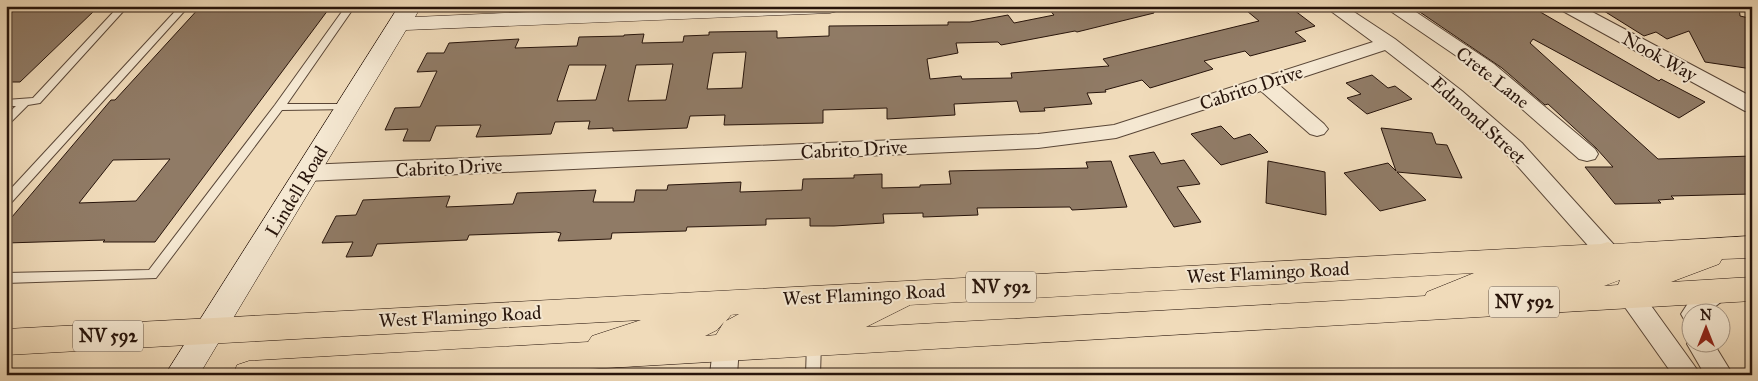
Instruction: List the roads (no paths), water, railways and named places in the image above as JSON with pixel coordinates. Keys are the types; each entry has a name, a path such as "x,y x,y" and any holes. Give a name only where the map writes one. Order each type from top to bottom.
{"main road":[{"name":"West Flamingo Road","path":"6,342 1740,247"},
{"path":"1630,296 1637,273 1670,271 1740,247"},
{"path":"1418,308 1476,284 1591,277 1611,274 1618,268 1608,253"},
{"name":"NV 592","path":"249,375 348,372 571,356 725,361 814,342 1752,289"},
{"path":"725,361 736,330 744,325 858,317 911,292"},
{"path":"571,356 644,331 697,326 706,321 724,302"}],"street":[{"path":"404,15 830,6"},
{"name":"Edmond Street","path":"1333,6 1388,43 1455,94 1514,148 1608,253"},
{"name":"Crete Lane","path":"1395,6 1486,68 1587,154"},
{"name":"Nook Way","path":"1567,6 1752,106"},
{"name":"Lindell Road","path":"181,375 404,15"},
{"name":"Cabrito Drive","path":"306,173 1038,141 1116,131 1388,43"},
{"path":"1264,84 1317,129"},
{"path":"1701,304 1719,291"},
{"path":"1630,296 1688,375"},
{"path":"1706,354 1720,375"}],"lane":[{"path":"6,102 36,102 124,6"},
{"path":"6,201 185,6"},
{"path":"6,278 152,275 279,107 351,6"},
{"path":"6,121 25,102"},
{"path":"279,107 346,107"},
{"path":"813,375 814,342"}]}
